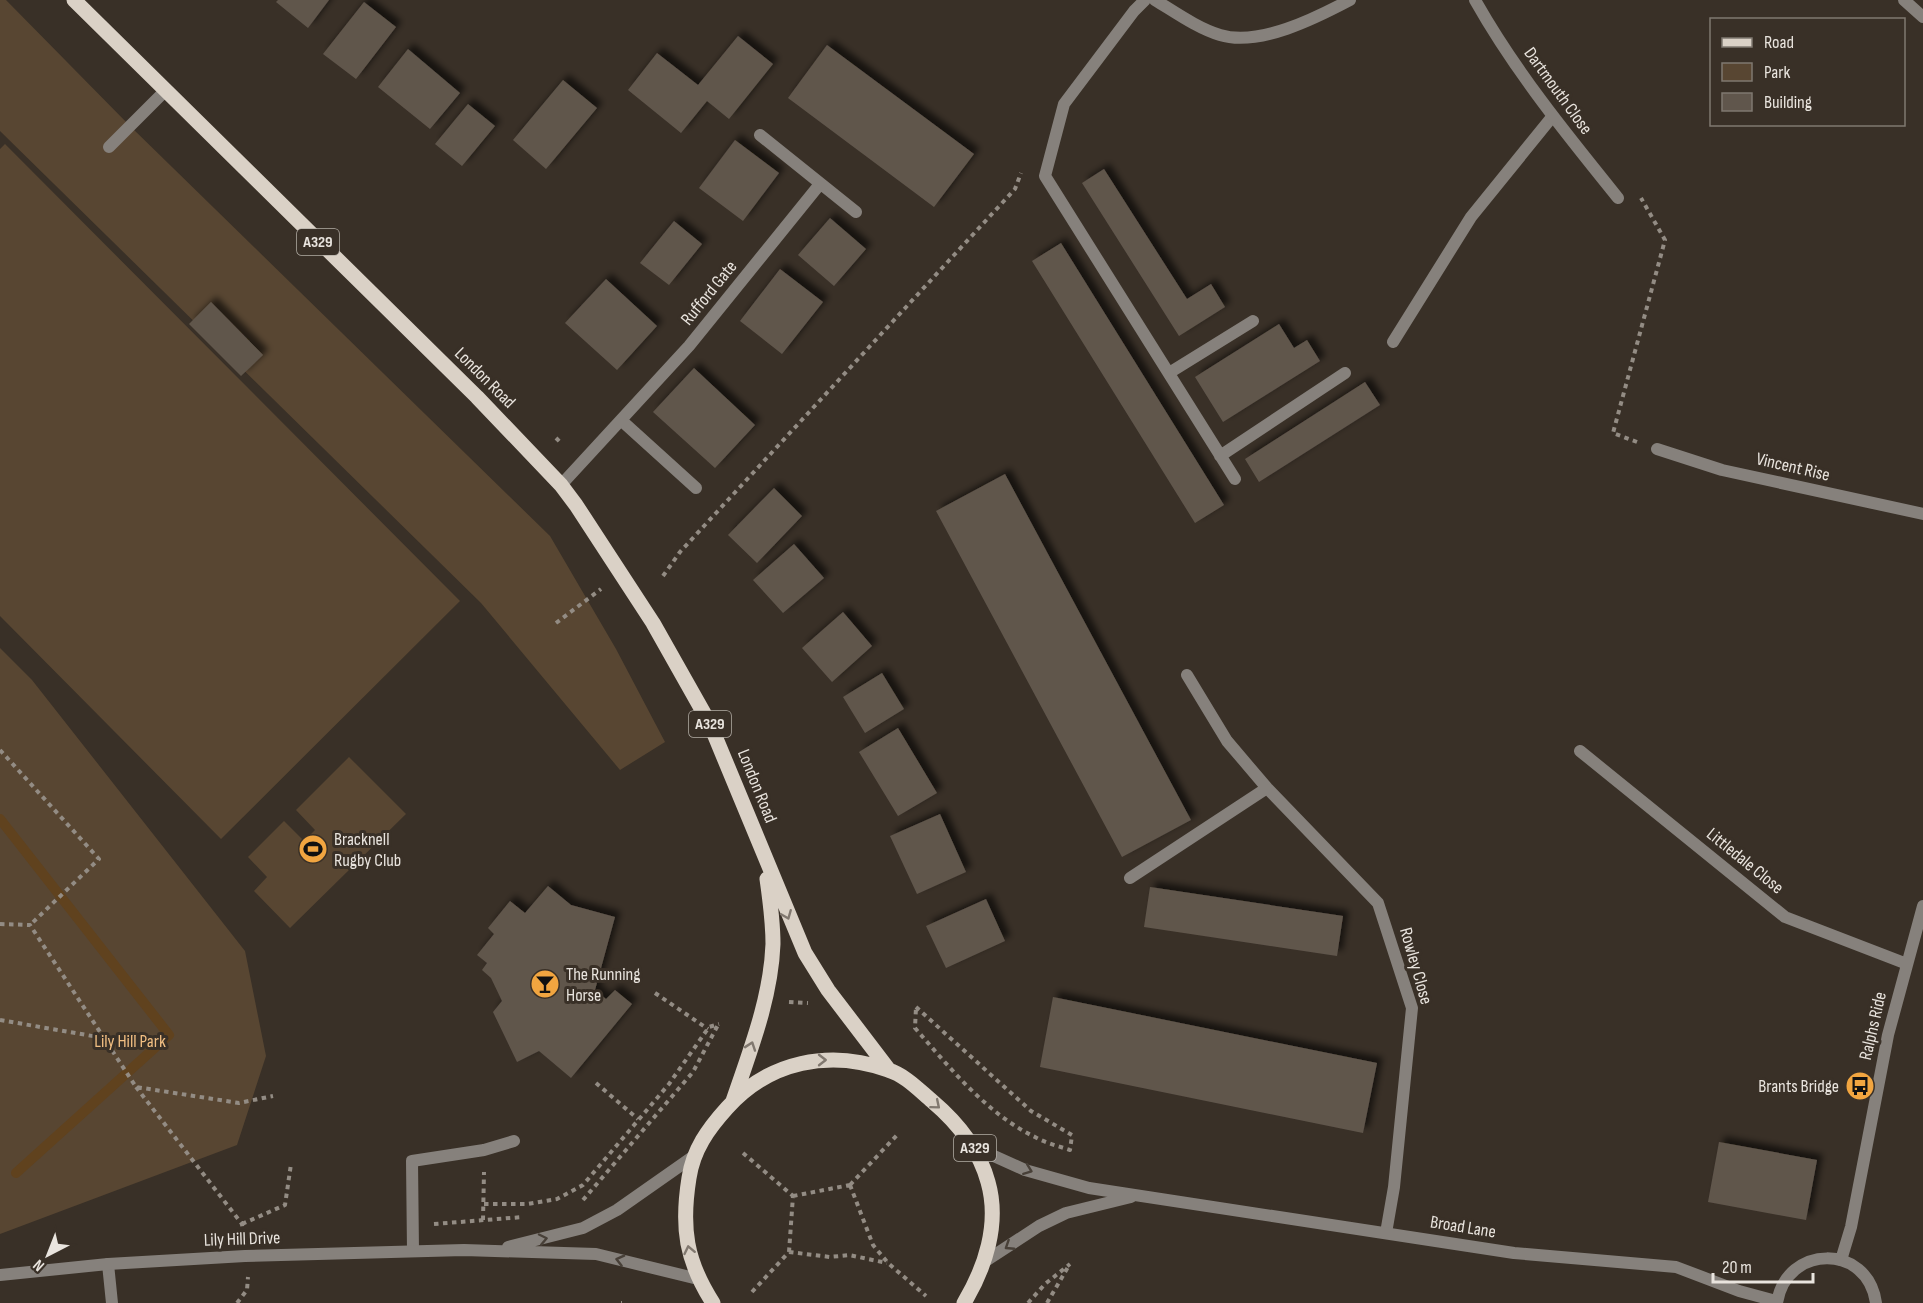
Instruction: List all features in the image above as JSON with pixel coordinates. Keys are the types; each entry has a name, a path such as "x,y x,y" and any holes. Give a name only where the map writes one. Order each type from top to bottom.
{"main road":[{"name":"London Road","path":"74,0 477,397 561,485 609,553 699,704 738,788 765,861 805,953 828,990 889,1070"},
{"name":"London Road","path":"733,1101 757,1029 773,945 765,861"},
{"name":"A329","path":"713,1303 698,1279 688,1253 683,1211 694,1156 708,1128 733,1101 771,1073 808,1060 855,1063 889,1070 912,1084 952,1118 974,1147 989,1183 992,1219 984,1262 978,1280 964,1303"}],"street":[{"path":"1145,0 1134,11 1064,104 1046,176 1235,479"},
{"path":"1155,0 1221,36 1259,36 1302,25 1350,0"},
{"name":"Dartmouth Close","path":"1475,0 1493,32 1552,117 1618,198"},
{"path":"1904,0 1923,17"},
{"path":"109,147 166,90"},
{"path":"1393,342 1470,217 1552,117"},
{"path":"760,135 856,212"},
{"name":"Rufford Gate","path":"561,485 689,346 820,184"},
{"path":"1169,373 1253,321"},
{"path":"1220,456 1345,373"},
{"path":"622,421 696,489"},
{"name":"Vincent Rise","path":"1657,449 1722,470 1923,514"},
{"name":"Rowley Close","path":"1187,675 1227,741 1267,788 1378,903 1412,1008 1394,1187 1386,1233"},
{"name":"Littledale Close","path":"1580,751 1785,916 1907,964"},
{"path":"1130,878 1267,788"},
{"name":"Ralphs Ride","path":"1841,1260 1851,1227 1888,1035 1923,906"},
{"path":"413,1251 412,1161 484,1150 514,1141"},
{"name":"Broad Lane","path":"974,1147 1058,1180 1089,1188 1515,1253 1676,1267 1739,1291 1777,1302"},
{"name":"Lily Hill Drive","path":"486,1251 552,1238 583,1227 617,1210 694,1156"},
{"name":"Broad Lane","path":"984,1262 1039,1226 1066,1213 1141,1195"},
{"name":"Lily Hill Drive","path":"0,1275 108,1264 245,1256 486,1251 596,1254 698,1279"},
{"path":"1777,1302 1782,1284 1793,1270 1807,1262 1824,1258 1841,1260 1864,1275 1872,1287 1876,1303"},
{"path":"108,1264 112,1303"}],"path":[{"path":"663,576 680,552 1015,189 1023,167"},
{"path":"1618,198 1640,195 1665,240 1613,433 1657,449"},
{"path":"556,438 560,442"},
{"path":"556,623 602,589"},
{"path":"0,750 99,859 30,925 0,924"},
{"path":"30,925 136,1087 242,1224 285,1205 291,1164"},
{"path":"655,993 708,1029"},
{"path":"789,1002 813,1003"},
{"path":"916,1007 1031,1111 1072,1135 1070,1150 1036,1138 1014,1125 954,1073 915,1028 916,1007"},
{"path":"0,1020 105,1038"},
{"path":"483,1204 528,1204 557,1199 583,1185 682,1066 708,1029 719,1023 693,1072 578,1206"},
{"path":"596,1083 638,1119"},
{"path":"136,1087 239,1103 273,1096"},
{"path":"792,1196 850,1185 898,1134"},
{"path":"483,1220 484,1150"},
{"path":"743,1153 792,1196"},
{"path":"850,1185 873,1245 888,1263 926,1296"},
{"path":"752,1292 789,1252 792,1196"},
{"path":"458,1222 525,1217"},
{"path":"789,1252 830,1257 849,1255 888,1263"},
{"path":"1028,1303 1045,1284 1070,1264 1047,1303"},
{"path":"237,1303 247,1290 248,1283"}],"green space":[{"path":"0,0 6,0 130,126 550,536 616,649 665,742 620,770 481,603 0,131"},
{"path":"5,144 460,601 221,839 0,616 0,149"},
{"name":"Lily Hill Park","path":"0,648 32,680 245,951 266,1056 237,1145 0,1234"},
{"name":"Bracknell Rugby Club","path":"349,757 406,814 290,928 254,891 267,877 248,857 284,821 304,841 315,830 296,810"}],"building":[{"path":"278,0 329,0 308,28 276,2"},
{"path":"364,2 396,27 356,79 323,54"},
{"path":"738,36 773,64 729,119 707,101 681,133 628,90 657,53 698,85"},
{"path":"827,45 974,154 934,207 788,98"},
{"path":"408,49 460,93 430,129 378,87"},
{"path":"563,80 597,108 546,169 513,140"},
{"path":"468,104 495,126 462,166 435,144"},
{"path":"735,140 779,173 743,221 699,188"},
{"path":"1104,169 1187,299 1211,284 1225,307 1179,336 1082,183"},
{"path":"830,218 866,249 834,286 798,255"},
{"path":"674,221 702,244 669,285 640,263"},
{"path":"1061,243 1224,505 1195,523 1032,261"},
{"path":"780,269 823,302 782,354 740,321"},
{"path":"606,279 657,326 617,370 565,323"},
{"path":"211,302 263,355 241,376 189,324"},
{"path":"1279,324 1294,348 1307,340 1320,361 1223,422 1195,377"},
{"path":"694,368 755,425 715,468 653,412"},
{"path":"1365,382 1380,405 1259,482 1245,459"},
{"path":"1005,474 1191,820 1122,857 936,511"},
{"path":"774,488 802,516 757,563 728,535"},
{"path":"794,544 824,578 783,613 753,580"},
{"path":"843,612 872,646 832,682 802,648"},
{"path":"882,673 904,709 865,733 843,697"},
{"path":"898,728 937,793 898,816 859,752"},
{"path":"940,814 966,872 917,894 890,836"},
{"name":"The Running Horse","path":"548,886 571,905 615,917 595,990 606,999 615,990 632,1004 571,1078 539,1051 517,1062 493,1012 502,1001 491,978 482,970 487,963 477,955 494,934 488,928 510,901 525,913"},
{"path":"1150,887 1343,916 1337,956 1144,927"},
{"path":"986,899 1005,941 946,968 926,926"},
{"path":"1053,997 1377,1063 1363,1133 1040,1067"},
{"path":"1719,1142 1817,1160 1806,1220 1708,1202"}],"waterway":[{"path":"0,819 169,1035 16,1173"}],"place":[{"name":"Bracknell Rugby Club","path":"313,849"},
{"name":"The Running Horse","path":"545,984"},
{"name":"Brants Bridge","path":"1860,1086"}]}
